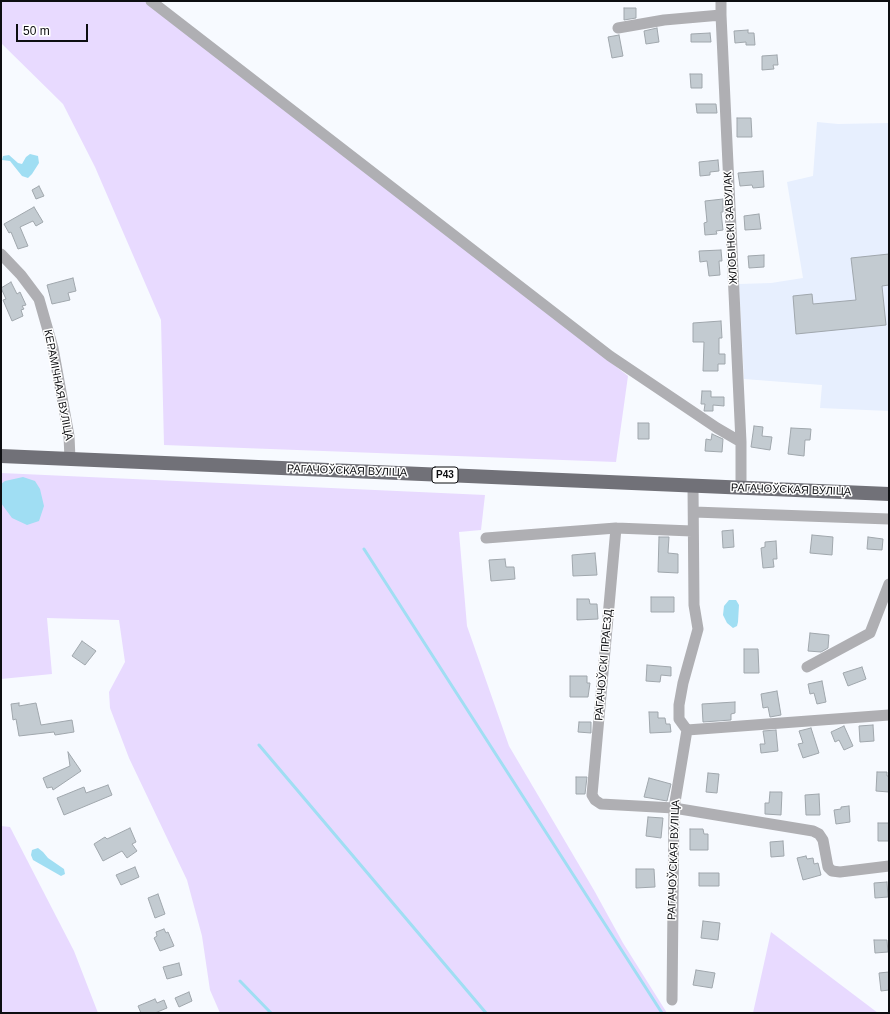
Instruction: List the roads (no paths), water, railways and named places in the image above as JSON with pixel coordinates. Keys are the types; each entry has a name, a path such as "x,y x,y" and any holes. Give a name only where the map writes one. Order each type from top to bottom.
{"main road":[{"name":"РАГАЧОЎСКАЯ ВУЛІЦА","path":"1,456 889,494"}],"street":[{"path":"151,1 610,356 717,428 741,442"},
{"name":"ЖЛОБІНСКІ ЗАВУЛАК","path":"720,1 741,442 741,488"},
{"path":"618,28 664,20 721,15"},
{"name":"КЕРАМІЧНАЯ ВУЛІЦА","path":"1,254 21,275 39,299 53,348 69,436 70,459"},
{"path":"693,486 694,512 692,531 694,605 698,630 683,683 679,705 679,719 687,730 889,715"},
{"path":"694,512 889,519"},
{"path":"486,538 616,528 692,531"},
{"name":"РАГАЧОЎСКІ ПРАЕЗД","path":"616,528 592,795 595,800 601,804 674,808"},
{"path":"808,667 870,633 889,584"},
{"name":"РАГАЧОЎСКАЯ ВУЛІЦА","path":"672,1000 674,808 687,730"},
{"path":"674,808 813,831 819,834 823,840 828,867 832,871 840,872 889,866"}],"water":[{"path":"30,154 38,156 39,163 28,178 22,176 10,161 2,160 3,156 9,155 18,163 22,164 26,157"},
{"path":"23,477 35,481 40,489 44,506 39,521 27,525 12,518 1,503 1,484 5,481"},
{"path":"729,600 736,600 739,605 737,626 733,628 727,623 723,615 724,606"},
{"path":"38,848 48,858 64,869 65,874 61,876 33,860 31,855 32,850"}],"waterway":[{"path":"364,549 662,1013"},
{"path":"259,745 486,1013"},
{"path":"240,981 271,1013"}]}
